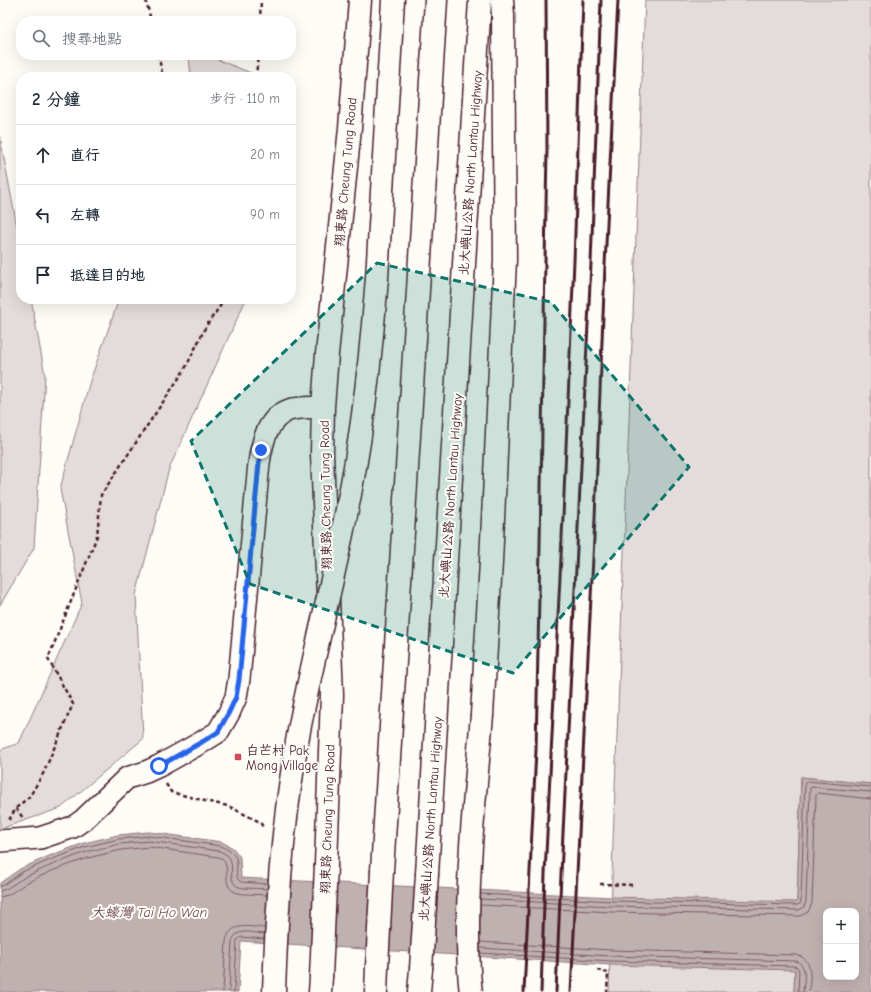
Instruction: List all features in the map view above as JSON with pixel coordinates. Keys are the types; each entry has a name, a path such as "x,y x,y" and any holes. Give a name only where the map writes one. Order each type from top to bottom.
{"main road":[{"name":"翔東路 Cheung Tung Road","path":"321,984 332,694 322,453 323,407 350,128 360,0"},
{"path":"274,992 278,908 288,800 298,735 359,449 366,394 377,278 393,0"},
{"path":"376,992 382,871 436,0"},
{"name":"北大嶼山公路 North Lantau Highway","path":"419,992 480,0"},
{"path":"471,992 468,942 469,874 472,820 482,715 491,562 505,260 502,0"}],"street":[{"path":"0,841 40,838 73,827 84,820 127,778 159,766 218,732 236,697 239,680 259,463 265,436 270,425 278,416 289,410 323,407"}],"path":[{"path":"146,0 150,16"},
{"path":"260,16 261,0"},
{"path":"159,60 162,72"},
{"path":"256,72 258,60"},
{"path":"16,808 30,796 44,772 73,704 48,659 97,536 101,495 181,375 206,326 221,304"},
{"path":"165,782 170,792 228,806 260,822 264,828"},
{"path":"600,884 635,885"},
{"path":"597,970 608,973 607,992"}],"highlighted area":[{"path":"377,263 551,302 689,467 513,673 250,584 191,441"}],"shaded area":[{"path":"645,0 871,0 871,784 801,777 794,992 609,992 613,841"},
{"path":"189,60 218,60 248,72 191,72"},
{"path":"0,137 16,222 16,304 32,304 45,375 34,548 0,605"},
{"path":"117,304 244,304 169,469 136,595 143,739 61,808 0,829 0,750 19,743 82,603 60,489 90,381"}],"water":[{"name":"大蠔灣 Tai Ho Wan","path":"801,777 871,784 871,992 794,992 795,970 610,965 241,941 238,992 0,992 0,883 20,869 49,856 84,843 118,835 149,832 222,842 233,848 240,857 241,878 612,897 797,902"}],"railway":[{"path":"524,992 536,750 547,149 546,0"},
{"path":"541,992 545,874 574,261 583,0"},
{"path":"556,992 591,263 601,0"},
{"path":"571,992 595,518 605,265 618,0"}],"place":[{"name":"白芒村 Pak Mong Village","path":"238,757"}],"route":[{"path":"159,766 218,732 236,697 239,680 261,450"}]}
